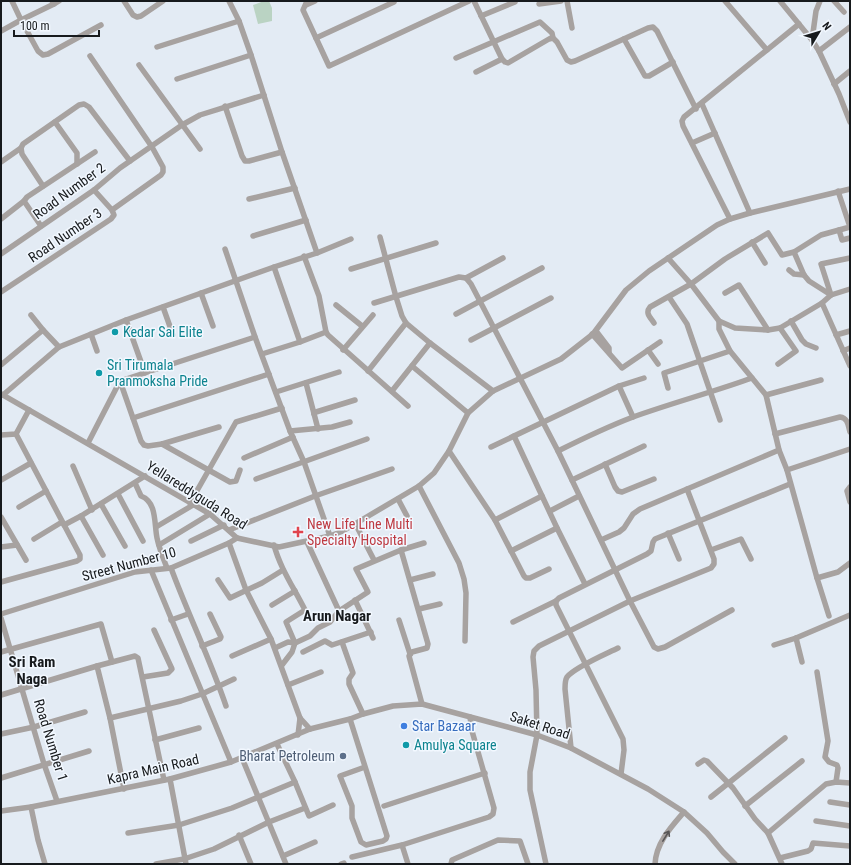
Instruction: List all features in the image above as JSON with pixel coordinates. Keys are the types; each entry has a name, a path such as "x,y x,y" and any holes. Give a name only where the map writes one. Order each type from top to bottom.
{"street":[{"path":"12,1 38,51 43,55 48,54 101,25"},
{"path":"1,31 59,1"},
{"path":"124,1 133,15 137,17 164,1"},
{"path":"229,1 239,21 251,55 282,152 317,253"},
{"path":"315,1 306,3 303,10 329,66 469,1"},
{"path":"474,1 502,59 505,62 508,63 553,38"},
{"path":"539,4 561,1"},
{"path":"567,1 572,28"},
{"path":"725,1 767,50"},
{"path":"780,1 812,40 819,51 850,122"},
{"path":"812,40 816,11 820,1"},
{"path":"834,1 844,12"},
{"path":"316,38 394,2"},
{"path":"481,16 515,2"},
{"path":"157,47 239,21"},
{"path":"456,58 540,22 552,33 553,38 571,62 653,27 657,31 696,109"},
{"path":"730,219 683,126 682,121 799,24"},
{"path":"819,51 850,26"},
{"path":"624,39 645,76 649,76 673,62"},
{"path":"177,79 251,55"},
{"path":"90,56 152,147 163,167 163,172 161,175 112,210"},
{"path":"476,72 502,59"},
{"path":"138,65 200,149"},
{"path":"834,84 850,71"},
{"name":"Road Number 2","path":"1,254 94,190 120,168 182,125 200,115 264,95"},
{"path":"1,162 21,148 23,144 79,104 84,104 89,107 130,161"},
{"path":"702,104 750,213"},
{"path":"225,106 245,161 282,152"},
{"path":"55,122 77,153 76,164"},
{"path":"692,143 715,133"},
{"path":"21,148 22,154 44,186"},
{"path":"1,219 27,197 95,152"},
{"path":"248,199 295,188"},
{"name":"Yellareddyguda Road","path":"2,394 210,514 237,538 279,547 306,542 330,536 356,525 419,486 434,473 441,464 468,413 493,391 520,380 561,359 594,333 626,290 649,271 717,225 750,213 850,189"},
{"name":"Road Number 3","path":"1,292 112,219 114,215 112,210 94,190"},
{"path":"654,323 647,314 647,310 650,307 691,284 725,259 768,234 782,255 794,252 822,235 850,227 849,217 838,191"},
{"path":"24,201 41,226"},
{"path":"253,236 306,220"},
{"path":"839,230 842,240 850,238"},
{"path":"380,237 396,297 402,316 406,323 493,391"},
{"path":"2,394 59,347 126,320 304,256 317,253 351,239"},
{"path":"752,242 765,263"},
{"path":"351,269 436,243"},
{"path":"225,249 255,337 290,431 304,462 330,536"},
{"path":"794,252 804,275 831,295"},
{"path":"304,256 319,296 328,335 408,406"},
{"path":"374,303 459,277 466,278 503,258"},
{"path":"668,258 691,284 719,321 735,328 768,330 780,328 822,303 831,295 850,289"},
{"path":"831,295 821,264 850,258"},
{"path":"274,267 300,342"},
{"path":"456,314 542,268"},
{"path":"789,270 794,274 804,275"},
{"path":"466,278 471,284 558,451 630,601 654,647 658,649 665,647 732,610"},
{"path":"725,293 739,284 768,330"},
{"path":"201,293 213,326"},
{"path":"669,297 687,324 720,420"},
{"path":"471,340 551,298"},
{"path":"822,303 850,366"},
{"path":"336,305 362,326"},
{"path":"163,307 173,335"},
{"path":"344,350 373,314"},
{"path":"31,315 59,347"},
{"path":"126,320 145,373"},
{"path":"719,321 720,329 730,351 766,395 775,434 787,470 829,616"},
{"path":"791,321 802,340 806,344 816,348"},
{"path":"368,371 406,323"},
{"path":"778,364 796,351 780,328"},
{"path":"1,366 43,330"},
{"path":"836,335 850,331"},
{"path":"594,333 608,348 609,354 622,368 660,342"},
{"path":"91,334 97,351"},
{"path":"262,354 328,335"},
{"path":"88,443 120,381 255,337"},
{"path":"392,392 430,343"},
{"path":"843,350 850,348"},
{"path":"648,350 658,364"},
{"path":"668,388 664,373 699,360 730,351"},
{"path":"412,366 468,413"},
{"path":"276,392 339,372"},
{"path":"133,418 269,374"},
{"path":"491,447 619,386 644,378"},
{"path":"558,451 595,432 633,417 711,393 752,378"},
{"path":"766,395 821,380"},
{"path":"120,381 141,441 144,445 148,446 162,444 219,427"},
{"path":"306,383 318,429"},
{"path":"619,386 633,417"},
{"path":"314,414 316,412 355,400"},
{"path":"156,527 191,504 236,422 282,408"},
{"path":"16,434 29,410"},
{"path":"775,434 840,417 847,421 850,432"},
{"path":"290,431 318,429 350,422"},
{"path":"1,434 16,434"},
{"path":"1,582 77,562 80,559 80,555 16,434"},
{"path":"514,436 585,584"},
{"path":"244,458 293,437"},
{"path":"256,479 367,439"},
{"path":"162,444 230,482 236,481 240,470"},
{"path":"572,480 644,446"},
{"path":"787,470 850,449"},
{"path":"601,540 620,532 632,514 640,509 780,450"},
{"path":"447,453 495,520 524,576 526,578 530,578 549,569"},
{"path":"1,480 31,463"},
{"path":"605,464 618,491 622,492 654,479"},
{"path":"73,466 92,510"},
{"path":"228,530 315,496 392,469"},
{"path":"34,539 63,523 92,510 145,476"},
{"path":"135,483 141,496 145,497 150,502 154,512 159,545 226,706"},
{"path":"513,622 556,601 585,584 647,554 651,551 655,539 698,520 790,484"},
{"path":"419,486 459,563 464,579 466,593 465,641"},
{"path":"850,487 847,491 850,502"},
{"path":"546,864 530,790 530,772 537,735 536,690 533,657 534,651 539,646 630,601 711,568 714,564 714,560 711,550 687,489"},
{"path":"19,507 46,491"},
{"path":"118,494 143,541"},
{"path":"495,520 542,496"},
{"path":"550,511 579,496"},
{"path":"398,499 407,516"},
{"path":"101,504 125,546"},
{"path":"159,545 210,514"},
{"path":"81,516 103,555"},
{"path":"1,517 26,560"},
{"path":"191,541 224,525"},
{"path":"356,525 374,560"},
{"path":"511,552 557,528"},
{"path":"668,533 679,559"},
{"name":"Street Number 10","path":"1,614 135,572 169,568 229,543 237,538"},
{"path":"711,550 741,539 751,559"},
{"path":"306,542 339,611"},
{"path":"229,543 246,590 275,648 300,718 308,731"},
{"path":"275,648 288,642 295,643 310,636 318,628 330,622 339,611 368,592 356,569 374,560 424,543"},
{"path":"1,547 17,545"},
{"path":"274,545 283,570 305,610 286,622 295,643 292,652 282,665"},
{"path":"401,550 428,645 427,648 412,652 410,654"},
{"path":"817,578 838,572 850,563"},
{"path":"151,570 231,762"},
{"path":"218,580 230,598 262,583 283,570"},
{"path":"410,580 433,574"},
{"path":"272,605 295,591"},
{"path":"355,600 373,638"},
{"path":"556,601 556,605 568,631 622,739 624,750 621,774"},
{"path":"419,609 440,604"},
{"path":"171,620 188,614"},
{"path":"202,646 220,639 221,637 210,614"},
{"path":"774,645 796,638 850,615"},
{"name":"Road Number 1","path":"1,618 44,764 57,801"},
{"path":"399,620 410,654 409,656 422,704"},
{"path":"1,652 101,624 112,662"},
{"path":"143,677 168,673 172,669 154,630"},
{"path":"303,652 325,641 332,645 371,632"},
{"path":"796,638 802,662"},
{"path":"232,656 271,639"},
{"path":"342,642 353,673 349,679 349,684 362,714"},
{"path":"571,748 565,682 567,677 585,664 618,648"},
{"path":"1,696 135,656 138,658 143,677 148,710 164,780"},
{"path":"98,666 124,788"},
{"path":"288,684 322,672"},
{"path":"817,672 828,741 825,756 829,762 837,765 836,782"},
{"path":"110,718 181,701 219,687 234,679"},
{"name":"Saket Road","path":"308,731 393,706 422,704 537,735 571,748 621,774 684,812 707,833 733,863"},
{"path":"1,734 34,727 85,712"},
{"path":"352,857 402,845 488,817 493,814 494,808 472,731 470,717"},
{"path":"298,735 300,718"},
{"path":"350,719 365,767 386,836 386,839 383,841 366,845 361,842 352,818 352,806 340,776 365,767"},
{"path":"155,740 199,728"},
{"name":"Kapra Main Road","path":"1,811 170,779 231,762 308,731"},
{"path":"711,797 785,738"},
{"path":"277,744 309,816 332,805"},
{"path":"1,778 89,751"},
{"path":"242,758 286,864"},
{"path":"698,764 704,760 707,761 728,783 754,819 768,833 782,864"},
{"path":"746,806 802,761"},
{"path":"384,806 484,773"},
{"path":"170,779 185,861"},
{"path":"128,833 179,825 259,798 295,782"},
{"path":"768,833 826,784 836,782 850,783"},
{"path":"830,802 850,805"},
{"path":"31,806 45,864"},
{"path":"156,864 185,861 214,849 239,835 268,822 306,808"},
{"path":"655,864 659,846 668,831 684,812"},
{"path":"816,821 850,826"},
{"path":"239,835 251,864"},
{"path":"451,864 452,860 498,840 520,841 528,864"},
{"path":"283,856 315,842"},
{"path":"780,858 808,851 811,849 813,843 850,846"},
{"path":"402,845 408,864"}],"green space":[{"path":"264,1 269,1 272,8 272,21 258,24 253,5"}],"place":[{"name":"Kedar Sai Elite","path":"115,332"},
{"name":"Sri Tirumala Pranmoksha Pride","path":"99,373"},
{"name":"New Life Line Multi Specialty Hospital","path":"298,532"},
{"name":"Star Bazaar","path":"404,726"},
{"name":"Amulya Square","path":"406,745"},
{"name":"Bharat Petroleum","path":"343,756"}],"district":[{"name":"Arun Nagar","path":"337,616"},
{"name":"Sri Ram Naga","path":"32,670"}]}
